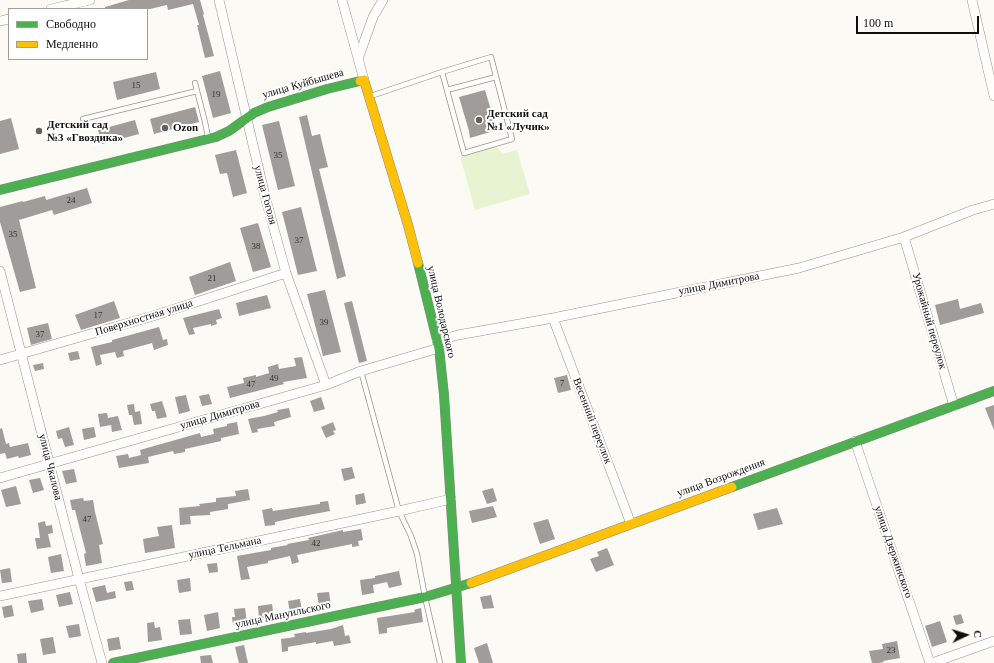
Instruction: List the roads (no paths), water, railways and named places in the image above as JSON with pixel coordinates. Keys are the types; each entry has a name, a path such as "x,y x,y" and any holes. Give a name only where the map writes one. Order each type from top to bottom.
{"street":[{"path":"54,8 71,2 90,0"},
{"name":"улица Гоголя","path":"219,0 265,196 286,273 326,385"},
{"name":"улица Володарского","path":"342,0 364,80 408,225 438,344 444,395 461,663"},
{"path":"358,59 373,17 383,0"},
{"path":"972,0 994,96"},
{"name":"улица Куйбышева","path":"0,190 208,139 229,131 261,109 286,100 364,80"},
{"name":"улица Димитрова","path":"0,478 326,385 438,344 458,335 553,318 799,268 904,237 958,215 994,204"},
{"name":"Урожайный переулок","path":"904,237 954,406"},
{"name":"улица Чкалова","path":"0,271 102,663"},
{"name":"Поверхностная улица","path":"0,360 153,316 286,273"},
{"name":"Весенний переулок","path":"553,318 631,524"},
{"name":"улица Возрождения","path":"457,588 994,391"},
{"name":"улица Дзержинского","path":"855,441 931,663"},
{"name":"улица Тельмана","path":"0,596 451,499"},
{"name":"улица Мануильского","path":"113,663 425,597 457,588"},
{"path":"931,663 994,641"}],"lane":[{"path":"370,97 442,72 491,57 512,139 464,153 442,72"},
{"path":"447,90 496,76"},
{"path":"195,83 206,122 208,139"},
{"path":"83,119 197,91"},
{"path":"361,371 399,511 411,536 417,554 440,663"}],"place":[{"name":"Детский сад №1 «Лучик»","path":"479,120"},
{"name":"Ozon","path":"165,128"},
{"name":"Детский сад №3 «Гвоздика»","path":"39,131"}]}
